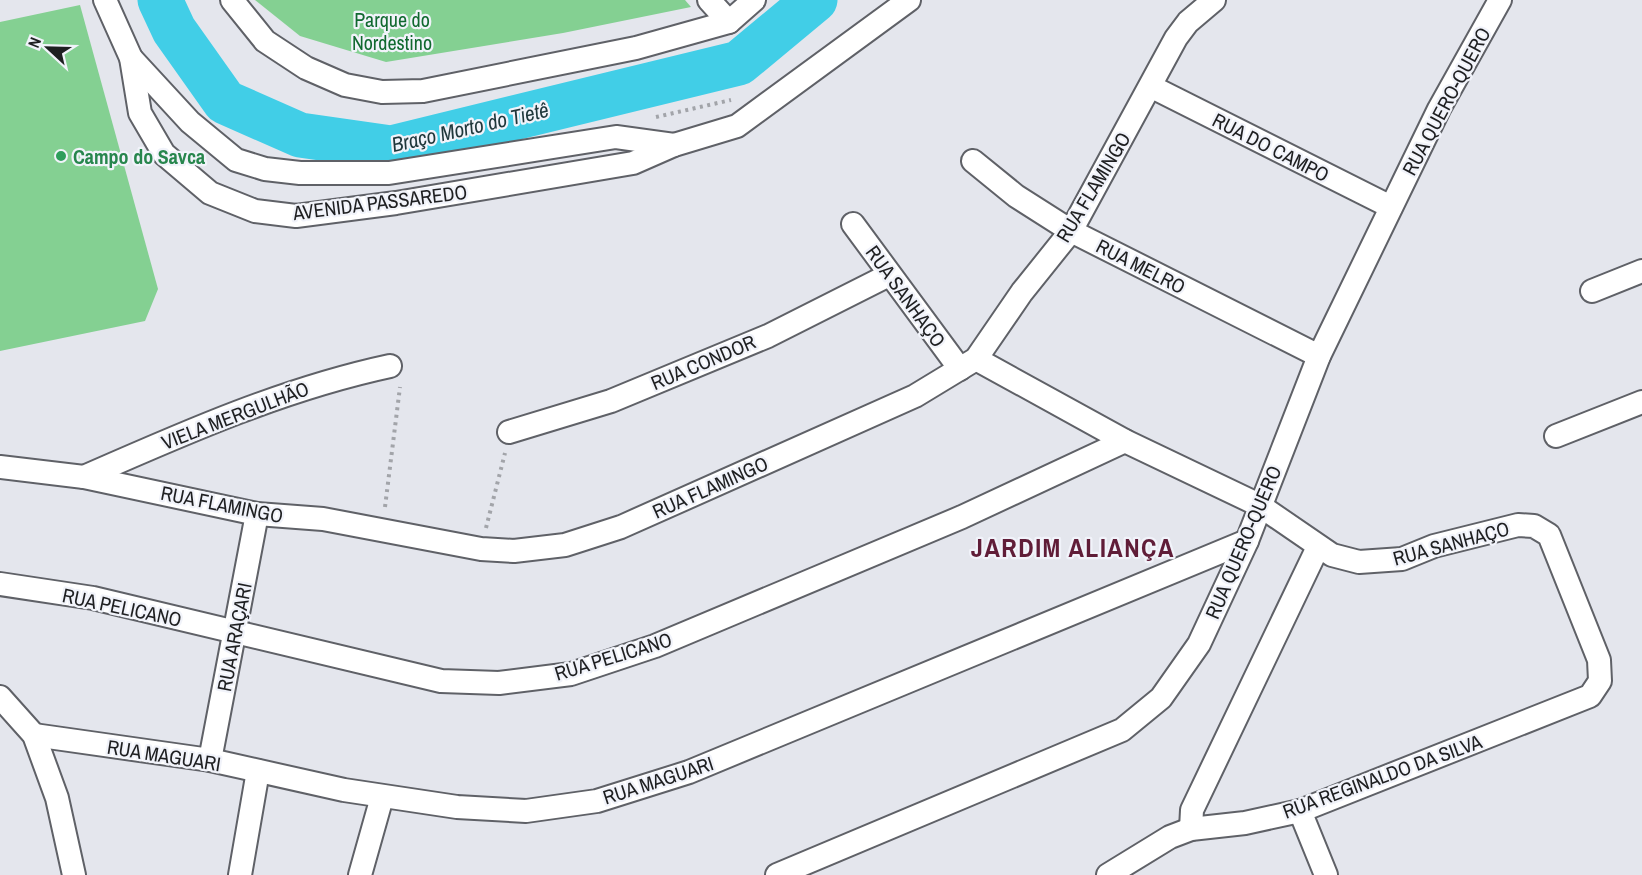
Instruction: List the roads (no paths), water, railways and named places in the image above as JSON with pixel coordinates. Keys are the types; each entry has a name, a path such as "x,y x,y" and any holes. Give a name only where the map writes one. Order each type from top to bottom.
{"street":[{"name":"AVENIDA PASSAREDO","path":"105,0 131,58 140,113 164,154 210,193 255,211 296,216 419,199 615,168 633,163 674,144 737,126 909,0"},
{"path":"232,0 265,41 306,68 345,85 382,92 423,91 625,50 729,22 754,0"},
{"path":"709,0 729,22"},
{"name":"RUA FLAMINGO","path":"0,467 84,477 257,514 323,519 481,549 514,551 565,545 621,527 915,396 968,364 1071,231 1152,87 1176,38 1188,22 1214,0"},
{"name":"RUA QUERO-QUERO","path":"777,875 1122,730 1161,698 1199,644 1246,541 1318,356 1439,109 1500,0"},
{"name":"AVENIDA PASSAREDO","path":"131,58 190,122 236,160 265,170 300,173 389,172 616,136 674,144"},
{"name":"RUA DO CAMPO","path":"1152,87 1391,207"},
{"name":"RUA MELRO","path":"973,161 1010,191 1071,231 1318,356"},
{"name":"RUA SANHAÇO","path":"853,224 889,275 968,364 1259,505 1332,555 1359,562 1401,559 1434,546 1507,528 1534,526 1549,535 1599,660 1600,681 1590,696"},
{"path":"1592,291 1642,271"},
{"name":"RUA CONDOR","path":"509,432 611,400 768,336 889,275"},
{"name":"VIELA MERGULHÃO","path":"84,477 281,395 340,377 390,366"},
{"path":"1556,436 1642,402"},
{"name":"RUA PELICANO","path":"0,584 93,598 441,681 499,683 571,674 655,646 951,522 1125,441"},
{"name":"RUA ARAÇARI","path":"210,760 257,514"},
{"name":"RUA MAGUARI","path":"34,735 210,760 382,797 457,807 526,811 597,801 689,772 1246,541"},
{"path":"1191,829 1192,810 1318,547"},
{"name":"RUA REGINALDO DA SILVA","path":"1108,875 1170,837 1191,829 1245,823 1300,811 1590,696"},
{"path":"0,697 34,735 57,798 74,875"},
{"path":"240,875 258,771"},
{"path":"360,875 382,797"},
{"path":"1300,811 1326,875"}],"waterway":[{"name":"Braço Morto do Tietê","path":"160,0 174,30 225,102 300,135 391,148 739,63 815,0"}],"place":[{"name":"Campo do Savca","path":"61,156"}],"district":[{"name":"JARDIM ALIANÇA","path":"1073,547"}],"park label":[{"name":"Parque do Nordestino","path":"392,30"}]}
